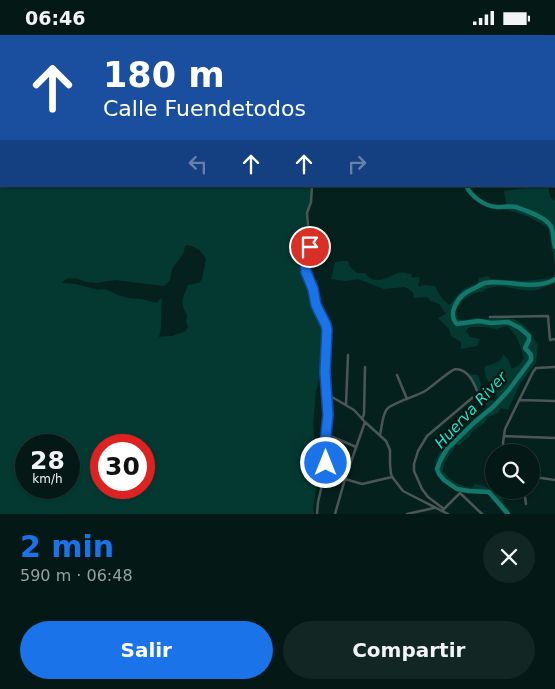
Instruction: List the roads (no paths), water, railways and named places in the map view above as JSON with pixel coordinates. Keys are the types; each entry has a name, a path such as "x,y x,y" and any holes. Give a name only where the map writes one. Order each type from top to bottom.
{"street":[{"path":"312,187 311,202 307,213 310,247 305,261 316,305 326,325 328,335 325,372 328,415 326,463 317,514"},
{"path":"490,317 548,316 550,339 555,339"},
{"path":"346,405 348,355"},
{"path":"335,514 363,421 366,367"},
{"path":"503,444 505,429 536,367 555,367"},
{"path":"380,435 384,414 388,408 424,392 450,371 455,369 468,374 478,393 428,435 418,451 414,464 414,471 422,489 428,497 448,514"},
{"path":"397,375 407,399"},
{"path":"326,395 354,410 363,421 386,441 390,448 392,477 404,491 432,507 443,510"},
{"path":"520,400 555,401"},
{"path":"326,434 356,447"},
{"path":"504,436 555,438"},
{"path":"345,479 362,484 392,477"},
{"path":"540,478 555,481"},
{"path":"443,510 460,493 482,514"},
{"path":"525,499 526,504"},
{"path":"407,514 432,507"}],"waterway":[{"name":"Huerva River","path":"467,187 483,203 497,207 516,207 545,220 553,232 555,247"},
{"name":"Huerva River","path":"508,514 489,492 457,489 444,480 437,469 447,449 493,407 508,391 531,360 531,355 525,348 529,336 520,328 508,322 491,323 479,321 457,324 453,318 453,311 463,295 485,283 533,285 550,282 555,279"}]}
